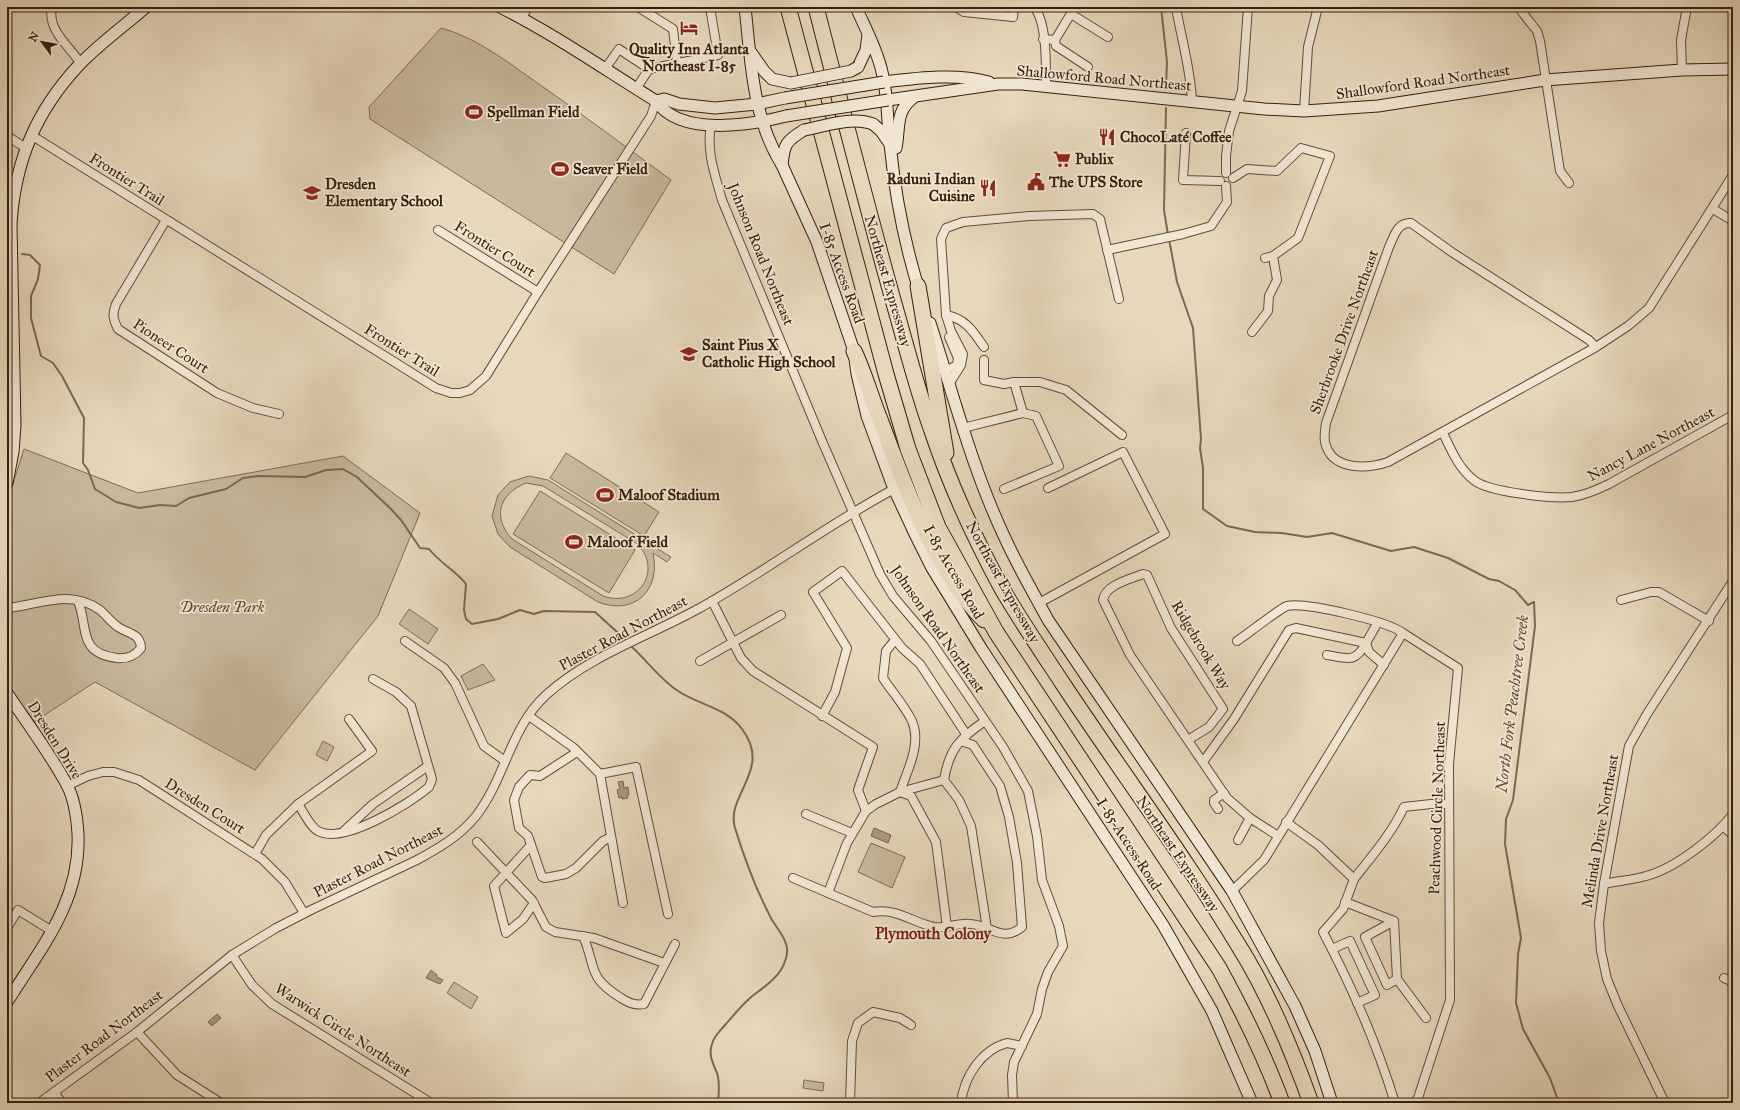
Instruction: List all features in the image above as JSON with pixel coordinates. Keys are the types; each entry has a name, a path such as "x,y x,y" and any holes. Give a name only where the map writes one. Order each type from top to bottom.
{"highway":[{"name":"Northeast Expressway","path":"788,7 886,374 908,449 938,527 996,632 1220,968 1254,1035 1282,1103"},
{"name":"Northeast Expressway","path":"816,7 876,243 924,408 947,472 980,545 1022,622 1084,716 1179,852 1242,950 1270,1002 1299,1069 1311,1103"},
{"path":"918,286 943,424 947,472"},
{"path":"854,351 864,372 880,420 918,516 947,572 969,605 996,632"}],"main road":[{"path":"7,483 13,452 15,426 10,224 12,197 26,148 31,135 50,102 81,64 146,7"},
{"name":"Shallowford Road Northeast","path":"500,7 522,18 636,88 656,101 661,108 674,117 711,125 742,125 786,116 998,84 1046,85 1238,106 1304,111 1378,106 1545,80 1682,70 1733,69"},
{"name":"I-85 Access Road","path":"745,7 757,104 762,122 774,153 782,165 817,242 854,351 857,374 867,416 894,488 925,554 953,602 1161,921 1188,966 1212,1011 1252,1103"},
{"path":"856,7 879,59 888,100 890,144 899,205 918,286 963,428 985,490 1004,536 1048,620 1132,746 1232,891 1295,1006 1315,1051 1332,1103"},
{"path":"750,50 764,71 772,79 791,83 850,71 858,67 866,50 868,34"},
{"name":"Shallowford Road Northeast","path":"656,101 664,99 679,104 715,108 757,104 884,82 922,78 956,78 980,80 998,84"},
{"path":"893,163 897,146 899,116 903,107 913,98"},
{"path":"782,165 784,150 788,140 804,130 855,121 865,121 873,124 881,131 890,144"},
{"name":"Dresden Drive","path":"7,693 67,786 75,807 79,847 73,886 58,921 7,1002"}],"street":[{"path":"52,7 50,17 53,26 81,64"},
{"path":"522,18 528,7"},
{"path":"638,7 673,30 677,62"},
{"path":"636,88 649,69 677,62 718,55 710,7"},
{"path":"956,7 964,12 1012,17 1014,7"},
{"path":"1176,7 1186,65 1191,81 1192,101"},
{"path":"1186,133 1183,180 1223,184 1232,182 1228,172 1229,131 1242,91 1248,7"},
{"path":"1304,111 1308,47 1318,7"},
{"path":"1518,7 1537,31 1540,41 1560,171 1569,183"},
{"path":"1682,70 1681,40 1687,7"},
{"path":"1038,9 1043,40 1046,85"},
{"path":"1088,67 1056,46 1055,40 1073,10 1108,37"},
{"path":"1043,40 1055,40"},
{"path":"605,69 619,49 649,69"},
{"name":"Frontier Trail","path":"31,135 436,388 451,393 470,390 486,376 651,116 656,101"},
{"name":"Johnson Road Northeast","path":"711,125 708,139 712,163 722,200 852,511 880,574 893,596 931,641 1003,747 1028,791 1037,836 1042,880 1062,937 1063,946 1048,972 1042,989 1037,1014 1014,1062 1013,1103"},
{"path":"7,136 26,148"},
{"path":"1107,250 1183,234 1211,226 1227,202 1221,175 1228,172 1247,170 1277,170 1301,148 1330,156 1298,238 1269,257 1277,280 1269,296 1268,311 1252,332"},
{"name":"Sherbrooke Drive Northeast","path":"1596,347 1411,223 1400,225 1389,247 1326,423 1324,441 1332,457 1342,463 1358,467 1372,467 1388,462 1596,347 1628,326 1649,308 1713,209 1733,175"},
{"path":"1713,209 1733,221"},
{"path":"949,384 961,365 963,354 951,331 946,315 941,239 946,228 956,223 1029,216 1093,214 1100,219 1119,299"},
{"name":"Pioneer Court","path":"166,220 116,304 113,312 114,321 118,329 217,393 253,408 279,414"},
{"name":"Frontier Court","path":"438,230 538,292"},
{"path":"946,315 957,317 970,326 984,347"},
{"path":"945,371 958,365 959,344"},
{"path":"984,360 984,380 1004,384 1014,382 1040,382 1066,390 1122,435"},
{"path":"1014,382 1023,413"},
{"path":"963,428 1023,413 1036,416 1059,466 1004,489"},
{"name":"Nancy Lane Northeast","path":"1442,433 1456,460 1465,471 1487,487 1526,494 1571,497 1590,493 1609,484 1733,416"},
{"path":"1039,603 1165,534 1123,452 1048,488"},
{"name":"Plaster Road Northeast","path":"39,1103 137,1032 232,955 304,913 417,860 456,837 477,815 493,787 514,739 529,716 545,696 564,679 633,641 712,601 852,511 894,488"},
{"path":"793,878 873,912 885,910 935,927 970,924 987,928 1001,934 1015,934 1022,927 1017,863 1009,817 1000,786 973,745 964,742 966,734 920,664 896,640 842,571 813,592 847,648 835,692 822,716"},
{"name":"Ridgebrook Way","path":"1188,740 1209,726 1223,709 1171,628 1147,576 1143,574 1112,587 1104,595 1103,600 1130,655 1224,793 1236,807 1278,836"},
{"name":"Melinda Drive Northeast","path":"1665,1103 1618,1006 1607,979 1601,951 1599,922 1604,884 1629,746 1647,714 1709,621 1733,581"},
{"path":"1621,600 1651,592 1659,592 1709,621"},
{"path":"7,608 60,598 78,600 100,610 120,628 138,636 141,641 141,648 138,653 133,656 121,658 98,653 90,645 84,634 81,608 78,600"},
{"path":"712,601 741,658 753,671 873,747 858,790 866,811"},
{"path":"1232,891 1264,860 1403,633 1394,627 1355,615 1302,606 1287,606 1237,641"},
{"path":"700,661 781,615"},
{"path":"1327,655 1350,659 1361,653 1378,622"},
{"path":"1203,762 1234,719 1289,630 1296,628 1366,643"},
{"name":"Peachwood Circle Northeast","path":"1403,633 1458,668 1450,764 1449,804 1450,1000 1418,1098 1414,1103"},
{"path":"896,640 886,651 883,678 912,722 915,740 913,755 900,792"},
{"path":"405,641 444,668 451,676 484,746 505,761"},
{"path":"1366,643 1369,652 1384,665"},
{"path":"298,804 316,830 325,834 342,833 368,825 422,793 429,787 432,779 411,706 396,692 373,679"},
{"path":"529,716 577,752 600,774 623,903"},
{"path":"255,854 266,835 298,804 372,751 349,719"},
{"path":"985,721 966,734 956,745 947,763 944,780 959,800 971,826 987,928"},
{"path":"577,752 540,776 530,775 523,782 515,794 514,800 519,828 528,836 538,869 542,877 545,878 566,874 576,868 603,841 611,837"},
{"path":"342,833 373,804 428,766"},
{"path":"600,774 636,767 668,914"},
{"name":"Dresden Court","path":"67,786 88,776 103,772 114,772 139,780 255,854 274,870 285,882 304,913"},
{"path":"828,893 847,842 866,811 876,804 900,792 944,780"},
{"path":"900,792 911,796 936,842 947,927"},
{"path":"1218,809 1214,803 1214,800 1224,793"},
{"path":"1395,1103 1380,1055 1323,932 1343,909 1354,879 1382,844 1399,818 1404,807 1449,804"},
{"path":"806,814 852,833"},
{"path":"1604,884 1647,876 1672,866 1724,827 1733,814"},
{"path":"1238,840 1250,818"},
{"path":"1286,822 1318,844 1354,879"},
{"path":"1724,827 1733,835"},
{"path":"477,842 534,903 549,930 594,938 664,963"},
{"path":"531,845 494,886 506,933 522,919 534,903"},
{"path":"1345,902 1394,921"},
{"path":"7,928 18,910 52,931"},
{"path":"1394,921 1365,937 1387,985 1397,979"},
{"path":"1394,921 1397,979 1426,1018"},
{"path":"583,936 587,945 592,969 599,982 626,1001 640,1005 644,1004 675,944"},
{"path":"1332,950 1350,941 1375,995 1357,1003"},
{"name":"Warwick Circle Northeast","path":"232,955 252,985 272,1004 431,1103"},
{"path":"1724,978 1733,984"},
{"path":"850,1103 852,1042 858,1023 873,1012 900,1018 911,1025"},
{"path":"137,1032 177,1075 221,1103"},
{"path":"962,1103 971,1073 983,1055 1007,1042 1022,1046"},
{"path":"54,1092 62,1103"}],"green space":[{"path":"441,28 467,38 502,58 671,180 614,274 370,119 369,107"},
{"name":"Dresden Park","path":"24,449 138,493 343,456 420,513 378,616 255,770 95,682 31,724 7,688 7,503"},
{"name":"Maloof Stadium","path":"566,453 659,512 644,536 550,478"},
{"path":"529,476 548,480 671,557 667,562 653,553 653,578 649,588 642,597 634,602 623,605 611,605 598,602 510,547 498,534 492,516 498,495 510,482","holes":["526,483 543,486 636,543 644,553 648,564 644,584 637,592 627,597 616,598 603,596 512,539 502,523 501,507 504,500 510,493"]},
{"name":"Maloof Field","path":"540,491 635,550 609,593 513,534"},
{"path":"409,609 438,629 428,644 399,624"},
{"path":"483,664 495,680 468,690 461,676"},
{"path":"323,741 334,747 327,761 316,755"},
{"path":"871,843 905,857 892,888 858,872"},
{"path":"454,982 478,997 471,1009 447,993"},
{"path":"804,1080 824,1083 823,1091 803,1088"}],"shaded area":[{"path":"623,781 624,788 628,787 629,795 627,795 628,798 622,799 622,797 619,798 617,790 620,789 618,782"},
{"path":"874,828 891,835 888,843 871,836"},
{"path":"431,970 437,975 437,977 443,980 440,984 426,978"},
{"path":"217,1014 221,1018 212,1026 208,1022"}],"waterway":[{"name":"North Fork Peachtree Creek","path":"1161,7 1167,62 1166,88"},
{"name":"North Fork Peachtree Creek","path":"1166,108 1164,210 1168,235"},
{"name":"North Fork Peachtree Creek","path":"1169,239 1177,282 1193,328 1201,439 1200,448 1203,468 1203,509 1227,526 1255,532 1282,533 1307,537 1332,533 1391,551 1414,547 1448,558 1489,579 1499,581 1515,590 1528,605 1534,602 1535,626 1513,800 1506,819 1505,844 1521,938 1518,954 1516,1003 1523,1029 1550,1078 1559,1103"},
{"path":"22,254 30,255 40,265 38,279 31,296 31,318 41,356 53,363 62,376 84,418 83,463 88,470 95,489 116,502 139,508 160,505 176,506 189,498 226,489 243,478 258,476 305,477 326,470 343,469 357,477 391,509 401,520 420,548 429,549 466,584 464,610 466,619 472,624 498,619 520,610 534,614 544,611 595,612 627,641"},
{"path":"630,645 663,679 675,689 692,699 720,711 735,722 742,729 750,744 753,757 751,770 736,804 734,816 735,828 758,892 770,916 785,940 787,952 783,967 775,978 743,1004 717,1034 713,1041 711,1055 719,1080 718,1103"}],"place":[{"name":"Quality Inn Atlanta Northeast I-85","path":"689,28"},
{"name":"Spellman Field","path":"474,112"},
{"name":"ChocoLaté Coffee","path":"1107,137"},
{"name":"Publix","path":"1062,159"},
{"name":"Seaver Field","path":"560,169"},
{"name":"The UPS Store","path":"1036,182"},
{"name":"Raduni Indian Cuisine","path":"988,188"},
{"name":"Dresden Elementary School","path":"312,193"},
{"name":"Saint Pius X Catholic High School","path":"689,354"},
{"name":"Maloof Stadium","path":"605,495"},
{"name":"Maloof Field","path":"574,542"}],"district":[{"name":"Plymouth Colony","path":"933,933"}]}
